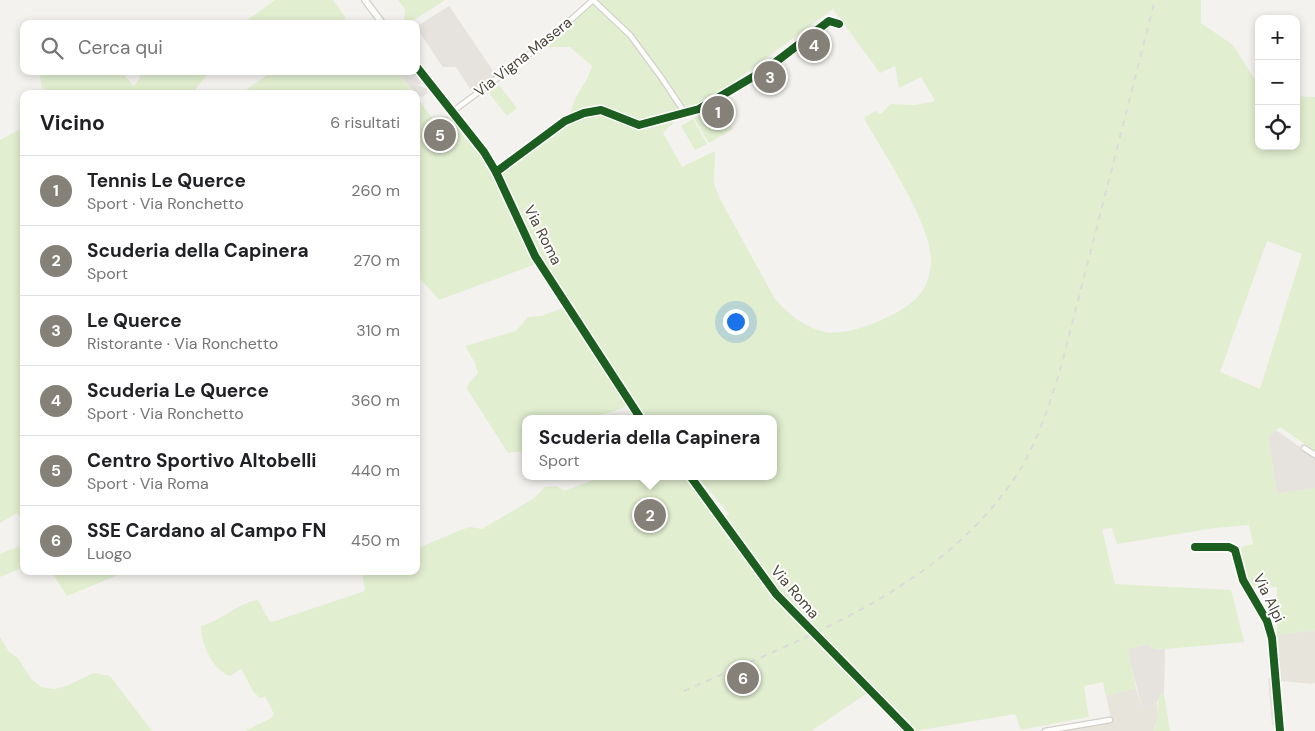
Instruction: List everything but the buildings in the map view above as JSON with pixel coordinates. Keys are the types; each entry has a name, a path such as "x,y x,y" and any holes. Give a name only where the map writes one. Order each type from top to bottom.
{"street":[{"path":"365,0 380,20"},
{"path":"593,0 630,35 685,113"},
{"name":"Via Vigna Masera","path":"452,112 547,41 593,0"},
{"path":"496,172 565,121 584,113 601,110 639,125 699,109 768,68 829,21 839,24"},
{"name":"Via Roma","path":"420,71 496,172 535,256 638,415"},
{"path":"1304,448 1315,455"},
{"name":"Via Roma","path":"693,480 776,594 910,731"},
{"name":"Via Alpi","path":"1195,547 1229,546 1235,550 1243,580 1267,621 1272,638 1280,731"},
{"path":"1045,731 1110,720"}],"shaded area":[{"path":"449,6 496,75 473,93 456,67 443,67 420,33 420,24"},
{"path":"399,75 416,75 422,83 418,85 427,89 427,94 422,97 420,96 420,90 412,90"},
{"path":"1276,430 1315,458 1315,488 1277,494 1268,437"},
{"path":"1315,630 1315,682 1313,684 1280,681 1277,635"},
{"path":"1148,644 1155,650 1165,649 1164,693 1160,695 1157,703 1142,707 1127,649"},
{"path":"1268,678 1272,678 1276,725 1272,725"},
{"path":"1136,688 1142,707 1157,703 1158,719 1153,731 1058,731 1112,722 1106,696"}],"green space":[{"path":"275,0 333,0 346,18 343,20 248,20"},
{"path":"398,0 445,0 414,20 404,20 405,9"},
{"path":"598,0 1201,0 1201,23 1233,45 1255,80 1255,150 1300,150 1300,96 1315,97 1315,451 1280,427 1268,437 1277,494 1315,488 1315,630 1277,635 1277,587 1250,586 1240,550 1243,546 1253,544 1249,525 1215,528 1117,544 1112,528 1102,529 1115,584 1231,590 1244,642 1155,650 1148,644 1128,649 1136,688 1106,696 1103,682 1084,686 1089,717 1021,730 1015,714 916,731 875,688 811,731 245,731 271,718 274,714 265,696 261,698 254,692 241,669 230,676 213,662 205,648 201,626 243,605 258,600 270,622 365,591 363,575 420,575 420,547 470,527 482,529 533,499 545,487 557,486 564,491 593,480 687,480 720,522 729,514 700,480 777,480 777,415 646,415 635,402 600,415 522,415 522,451 508,453 467,389 469,383 478,373 475,363 465,346 516,331 528,317 541,316 563,308 536,264 439,300 420,279 420,102 432,118 447,116 496,174 560,130 569,116 576,97 592,66 570,47 547,47 592,4 627,36 679,107 677,119 663,133 682,167 715,151 714,184 720,199 775,299 786,310 804,324 825,332 836,333 862,327 890,316 903,309 921,293 929,274 931,261 924,228 905,189 864,118 875,111 881,114 890,104 915,105 935,101 921,77 899,88 895,66 880,73 833,9 716,95 687,110 646,52","holes":["1267,241 1302,254 1260,389 1220,372"]},
{"path":"40,75 124,75 134,86 140,78 140,75 207,75 196,90 45,90 42,87"},
{"path":"267,75 399,75 411,90 247,90"},
{"path":"499,85 517,108 507,116 489,93"},
{"path":"719,104 733,129 709,143 694,118"},
{"path":"693,119 707,144 695,150 681,126"},
{"path":"20,129 20,517 17,513 0,523 0,140"},
{"path":"20,546 20,569 0,577 0,554"},
{"path":"54,575 118,575 67,596"},
{"path":"0,637 9,652 18,658 31,679 41,687 54,689 66,686 94,673 110,676 152,731 0,731"},
{"path":"1164,693 1170,731 1153,731 1158,718 1160,694"}],"railway":[{"path":"684,691 820,630 864,608 906,583 945,554 980,521 1021,469 1047,412 1061,367 1155,0"}],"cycle path":[{"path":"496,172 565,121 584,113 601,110 639,125 699,109 768,68 829,21 839,24"},
{"path":"420,71 484,152 496,172 535,256 638,415"},
{"path":"693,480 776,594 910,731"},
{"path":"1195,547 1229,547 1235,550 1243,580 1267,621 1272,638 1280,731"}],"place":[{"name":"Scuderia Le Querce","path":"814,45"},
{"name":"Le Querce","path":"770,77"},
{"name":"Tennis Le Querce","path":"718,112"},
{"name":"Centro Sportivo Altobelli","path":"440,135"},
{"name":"Scuderia della Capinera","path":"650,515"},
{"name":"SSE Cardano al Campo FN","path":"743,678"}]}
